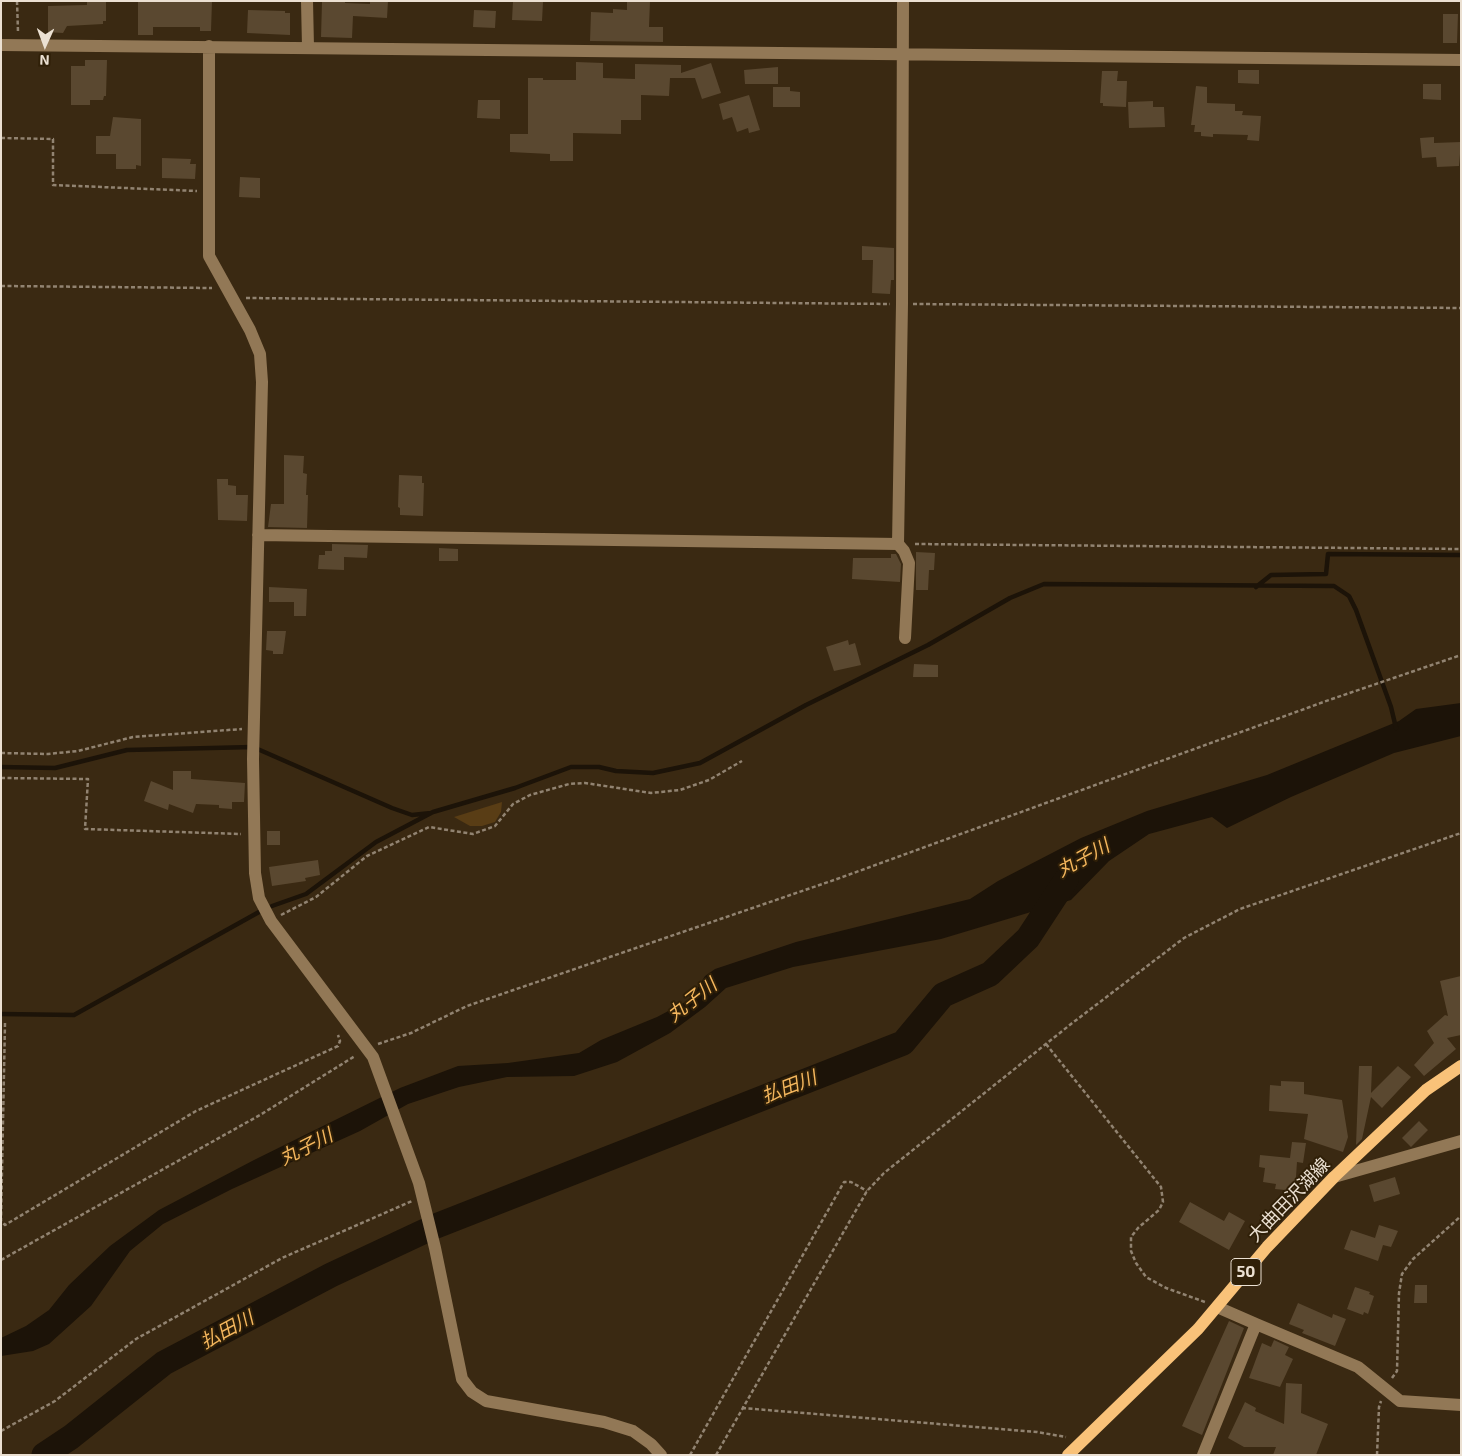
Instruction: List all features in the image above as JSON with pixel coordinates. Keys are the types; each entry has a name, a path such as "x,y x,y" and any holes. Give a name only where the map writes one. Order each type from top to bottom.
{"main road":[{"name":"大曲田沢湖線","path":"1068,1455 1198,1329 1267,1247 1334,1177 1426,1090 1461,1066"}],"street":[{"path":"307,1 308,47"},
{"path":"903,1 902,304 898,544 904,551 909,563 905,638"},
{"path":"1,45 1461,60"},
{"path":"209,46 209,256 250,330 260,354 262,382 253,757 255,873 259,898 271,921 370,1052 419,1183 462,1379 472,1392 486,1401 604,1422 633,1431 651,1444 660,1455"},
{"path":"258,535 898,544"},
{"path":"1334,1177 1461,1141"},
{"path":"1216,1307 1358,1367 1400,1401 1461,1405"},
{"path":"1203,1455 1256,1324"}],"path":[{"path":"17,1 18,45"},
{"path":"1,138 53,139 53,186 208,191"},
{"path":"1,286 229,293 902,304 1461,308"},
{"path":"898,544 1461,549"},
{"path":"1,1260 370,1052 467,1006 837,879 1461,655"},
{"path":"1,753 68,752 133,736 254,733"},
{"path":"271,921 316,897 367,856 429,827 473,834 495,826 513,804 530,795 568,784 585,783 650,793 680,790 709,780 742,761"},
{"path":"1,778 88,779 85,829 255,834"},
{"path":"716,1455 867,1191 884,1173 1046,1044 1184,938 1240,909 1461,833"},
{"path":"5,1023 2,1146 2,1221 5,1225 196,1111 338,1046 339,1036 334,1029"},
{"path":"1046,1044 1161,1187 1164,1202 1131,1237 1131,1251 1136,1263 1146,1277 1166,1288 1216,1307"},
{"path":"690,1455 844,1182 851,1182 867,1191"},
{"path":"1,1431 55,1401 136,1339 170,1320 282,1258 422,1196"},
{"path":"1377,1455 1379,1407 1386,1388 1397,1371 1399,1293 1402,1274 1413,1259 1461,1216"},
{"path":"742,1408 1037,1432 1082,1441"}],"shaded area":[{"path":"502,802 501,812 495,822 482,826 470,826 454,817"}],"water":[{"name":"丸子川","path":"1461,703 1461,736 1394,753 1291,797 1227,828 1212,817 1149,834 1109,861 1071,900 941,939 793,967 726,988 705,1007 670,1033 617,1062 574,1076 507,1077 459,1087 408,1104 360,1131 232,1189 163,1224 130,1251 91,1306 49,1344 33,1351 1,1356 1,1338 26,1326 49,1310 69,1285 110,1246 159,1210 254,1160 400,1088 458,1066 508,1063 579,1053 601,1040 657,1017 691,999 705,976 715,969 796,942 970,899 998,881 1081,838 1147,811 1267,775 1399,721 1416,709"}],"building":[{"path":"87,1 106,1 106,21 103,21 103,24 67,26 63,33 48,32 48,6 87,5"},
{"path":"212,1 211,31 200,31 200,27 153,27 153,35 138,35 138,2"},
{"path":"345,1 345,3 370,4 370,1 388,1 387,18 353,16 352,38 321,37 322,2"},
{"path":"513,1 543,2 542,21 512,20"},
{"path":"627,1 650,1 649,27 663,27 663,42 590,41 591,12 613,13 613,9 627,10"},
{"path":"248,10 285,11 285,13 290,13 290,35 247,33"},
{"path":"474,10 496,11 495,28 473,27"},
{"path":"1443,14 1458,14 1457,43 1443,43"},
{"path":"85,60 107,60 106,96 104,96 103,100 90,100 90,105 71,105 71,66 85,66"},
{"path":"576,62 603,63 603,78 635,79 635,64 681,65 681,73 711,63 721,93 702,99 695,78 670,78 669,96 641,95 641,120 621,120 621,134 573,133 573,161 550,161 550,154 510,152 510,134 528,134 528,78 576,80"},
{"path":"778,67 778,84 745,84 744,70"},
{"path":"1238,70 1259,70 1259,84 1238,83"},
{"path":"1102,71 1118,71 1117,81 1127,81 1126,107 1103,106 1103,103 1100,103"},
{"path":"1423,84 1441,84 1441,100 1423,99"},
{"path":"1196,86 1207,87 1207,103 1235,104 1235,111 1243,111 1242,115 1261,116 1259,141 1247,140 1248,135 1213,134 1213,137 1201,136 1201,132 1194,132 1195,125 1191,125"},
{"path":"773,87 790,87 790,91 800,92 800,107 773,107"},
{"path":"749,95 760,130 749,133 748,128 737,132 732,117 723,120 719,104"},
{"path":"478,100 500,100 500,119 477,118"},
{"path":"1153,101 1153,107 1164,107 1165,127 1129,128 1128,102"},
{"path":"113,117 141,119 141,166 136,165 136,169 116,169 116,154 96,154 96,136 110,136"},
{"path":"1434,137 1434,143 1461,142 1459,166 1437,167 1436,157 1422,158 1420,138"},
{"path":"162,158 191,159 190,164 196,164 195,179 162,178"},
{"path":"240,177 260,178 260,198 239,197"},
{"path":"862,246 894,248 894,280 891,280 890,294 872,293 873,260 862,260"},
{"path":"284,455 304,456 303,473 307,474 306,495 308,495 307,528 268,527 271,504 284,504"},
{"path":"399,475 422,476 422,483 424,483 423,516 400,515 400,508 398,507"},
{"path":"217,479 228,479 228,485 236,486 236,495 248,495 247,521 218,520"},
{"path":"332,544 368,545 367,558 344,557 344,570 318,569 319,555 325,555 325,551 332,551"},
{"path":"439,548 458,549 458,561 439,561"},
{"path":"916,552 935,553 934,570 929,570 928,590 916,590"},
{"path":"891,554 896,554 901,564 900,582 852,579 853,558 891,558"},
{"path":"269,587 307,589 306,616 294,616 294,602 269,602"},
{"path":"267,631 286,631 283,654 273,654 273,651 266,650"},
{"path":"848,640 849,645 855,643 861,665 834,671 826,647"},
{"path":"914,664 938,665 938,677 913,677"},
{"path":"173,771 191,771 191,779 245,783 244,802 232,802 232,809 219,808 219,805 196,804 193,813 169,804 168,810 144,801 151,781 173,790"},
{"path":"267,831 280,831 280,845 267,845"},
{"path":"318,860 320,875 305,878 306,881 272,886 269,867"},
{"path":"1461,976 1461,1035 1447,1038 1456,1049 1424,1076 1414,1065 1434,1043 1427,1031 1445,1015 1448,1016 1440,981"},
{"path":"1359,1066 1372,1066 1371,1093 1398,1066 1411,1077 1382,1108 1371,1097 1362,1139 1356,1145"},
{"path":"1281,1081 1304,1082 1304,1094 1342,1100 1348,1137 1343,1152 1304,1139 1308,1114 1269,1111 1270,1085 1281,1086"},
{"path":"1419,1121 1428,1130 1411,1147 1402,1138"},
{"path":"1292,1142 1306,1143 1303,1163 1297,1162 1295,1191 1275,1189 1276,1184 1263,1182 1265,1168 1259,1167 1260,1155 1290,1158"},
{"path":"1395,1177 1400,1194 1374,1202 1369,1185"},
{"path":"1190,1202 1224,1221 1229,1212 1245,1221 1229,1250 1179,1222"},
{"path":"1379,1225 1398,1231 1391,1247 1383,1245 1378,1261 1344,1249 1351,1230 1375,1238"},
{"path":"1415,1285 1427,1285 1427,1303 1414,1303"},
{"path":"1355,1287 1370,1292 1369,1294 1374,1296 1368,1314 1364,1312 1363,1315 1347,1309"},
{"path":"1298,1303 1332,1318 1333,1314 1346,1319 1335,1346 1302,1333 1304,1330 1289,1324"},
{"path":"1229,1321 1244,1328 1202,1435 1182,1426"},
{"path":"1274,1340 1289,1347 1285,1355 1293,1359 1280,1387 1249,1378 1262,1343 1271,1347"},
{"path":"1286,1383 1302,1384 1301,1413 1328,1424 1316,1455 1273,1455 1276,1447 1244,1447 1228,1438 1245,1402 1256,1408 1255,1411 1284,1424"}],"waterway":[{"path":"1256,587 1271,575 1326,574 1328,554 1461,555"},
{"path":"272,906 306,894 376,842 433,812 515,788 571,767 599,767 616,771 653,773 700,763 806,705 928,645 1010,598 1044,584 1334,586 1349,596 1356,610 1391,707 1396,728"},
{"path":"1,767 55,768 127,750 253,747 392,808 412,815 431,813"},
{"name":"払田川","path":"436,1226 903,1043 943,995 990,974 1028,938 1066,880"},
{"path":"1,1014 74,1015 259,912"},
{"name":"払田川","path":"44,1455 71,1437 164,1363 331,1275 425,1231"}]}
